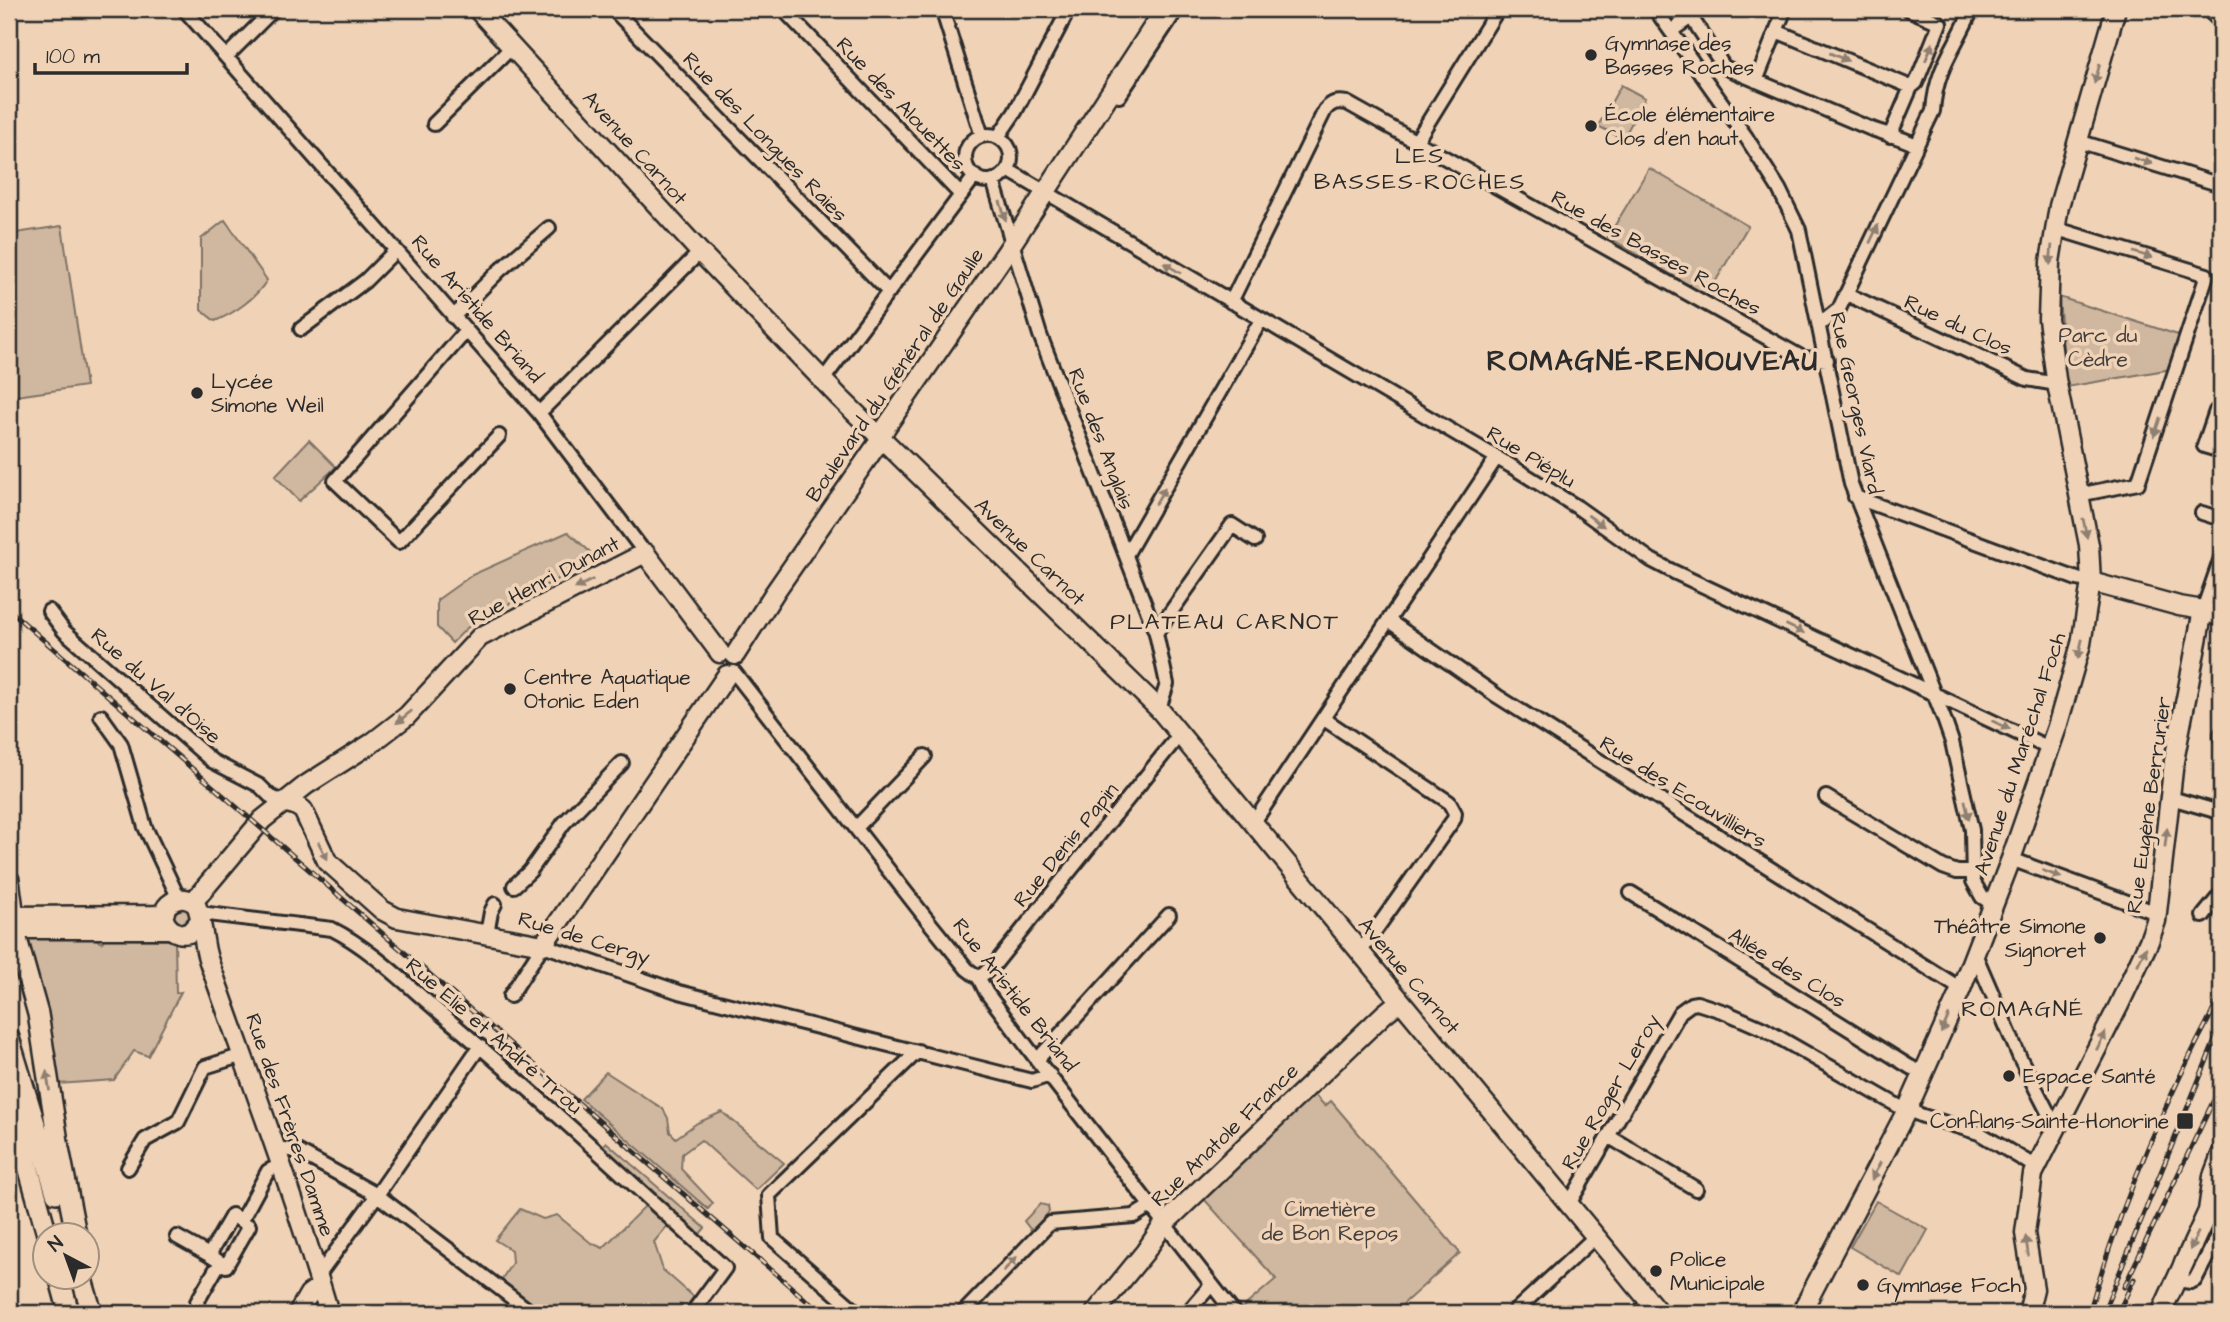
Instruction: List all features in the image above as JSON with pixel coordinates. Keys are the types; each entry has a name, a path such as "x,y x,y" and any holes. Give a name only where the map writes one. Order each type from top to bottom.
{"main road":[{"path":"9,880 12,919 38,1014 73,1220"},
{"path":"9,1038 64,1220"},
{"path":"9,1099 43,1220"},
{"path":"9,1137 38,1200"},
{"path":"63,1290 69,1313"},
{"path":"87,1290 93,1313"}],"street":[{"name":"Rue Aristide Briand","path":"184,9 538,413 856,828 967,969 979,978 986,992 1037,1060 1234,1313"},
{"path":"226,57 274,9"},
{"name":"Avenue Carnot","path":"477,9 700,252 823,380 1158,709 1596,1236 1649,1309"},
{"name":"Rue des Longues Raies","path":"613,9 889,292"},
{"name":"Rue des Alouettes","path":"783,9 961,195"},
{"path":"943,9 982,136"},
{"path":"998,137 1015,112 1069,9"},
{"name":"Boulevard du Général de Gaulle","path":"510,996 775,592 1013,242 1165,9"},
{"name":"Boulevard du Général de Gaulle","path":"1091,119 1100,124 1177,9"},
{"path":"1417,140 1497,9"},
{"name":"Rue Georges Viard","path":"1655,9 1746,137 1779,189 1799,230 1855,497 1937,696 1952,742 1972,830 1972,872"},
{"path":"1756,81 1785,9"},
{"path":"1890,136 1911,88 1916,83 1940,23 1908,9"},
{"path":"1819,325 1839,309 1933,111 1934,87 1951,47 1972,9"},
{"name":"Avenue du Maréchal Foch","path":"1801,1313 1908,1110 1961,989 2011,859 2077,659 2091,582 2089,545 2057,384 2050,338 2048,299 2054,228 2116,9"},
{"path":"2207,9 2221,22"},
{"path":"1671,31 1693,13 1724,67 1916,145"},
{"path":"1776,31 1911,88"},
{"path":"434,124 513,46"},
{"name":"Rue des Basses Roches","path":"1231,302 1325,110 1331,103 1340,101 1417,140 1803,358 1827,360"},
{"path":"982,136 998,137 1010,151 1012,158 1008,170 987,181 970,171 965,158 970,144 982,136"},
{"path":"2078,141 2221,185"},
{"name":"Rue Piéplu","path":"1008,170 1497,457 1577,507 1651,560 2049,748"},
{"path":"823,380 975,176"},
{"name":"Rue des Anglais","path":"993,180 1040,335 1156,633 1167,684 1158,709"},
{"path":"453,317 500,270 549,228"},
{"path":"2054,228 2207,275 2138,483 2078,495"},
{"path":"300,329 365,281 396,251"},
{"path":"538,413 700,252"},
{"name":"Rue du Clos","path":"1845,295 2027,379 2057,384"},
{"path":"1126,555 1261,320"},
{"path":"466,331 335,481 399,542 499,436"},
{"path":"2216,411 2204,446 2221,451"},
{"path":"1254,822 1497,457"},
{"path":"1855,497 2077,579 2203,610 2221,617"},
{"path":"2203,513 2221,519"},
{"path":"1156,633 1232,525 1255,540"},
{"name":"Rue Henri Dunant","path":"282,802 372,743 407,716 480,637 645,553"},
{"path":"2203,610 2221,558"},
{"name":"Rue Eugène Berrurier","path":"2028,1313 2034,1289 2026,1246 2030,1186 2036,1167 2149,941 2157,913 2174,761 2203,610"},
{"name":"Rue du Val d'Oise","path":"50,611 64,631 212,761 260,786 270,796 282,802"},
{"name":"Rue des Ecouvilliers","path":"1389,621 1497,696 1961,989"},
{"name":"Rue des Frères Damme","path":"101,716 121,744 145,827 192,914 279,1156 328,1309"},
{"path":"1324,719 1449,802 1455,813 1360,952"},
{"name":"Rue Denis Papin","path":"979,978 995,964 1180,734"},
{"path":"856,828 925,756"},
{"path":"514,886 530,871 564,823 621,763"},
{"path":"192,914 170,903 167,920 178,934 253,829 282,802 303,810 306,785"},
{"path":"1826,797 1943,867 1957,872 1972,872 1978,892 1994,905"},
{"path":"2178,800 2219,812"},
{"name":"Rue de Cergy","path":"303,810 327,861 382,911 397,918 543,945 679,992 1032,1081 1050,1075"},
{"path":"2011,859 2157,913"},
{"name":"Allée des Clos","path":"1631,893 1923,1073"},
{"path":"2203,916 2221,894"},
{"path":"487,934 495,904"},
{"name":"Rue Elie et André Trou","path":"192,914 332,929 344,935 386,968 480,1046 724,1268 692,1313"},
{"path":"1037,1060 1169,915"},
{"path":"12,919 167,920"},
{"path":"1975,954 2020,1058 2057,1126"},
{"name":"Rue Anatole France","path":"1095,1313 1145,1252 1164,1224 1400,1001"},
{"name":"Rue Roger Leroy","path":"1569,1204 1680,1012 1691,1004 1704,1004 1764,1029 1908,1110"},
{"path":"299,1313 324,1271 480,1046"},
{"path":"858,1313 772,1238 769,1195 918,1051"},
{"path":"128,1168 145,1140 178,1122 205,1067 243,1055"},
{"path":"1908,1110 1979,1133 2036,1167"},
{"path":"1608,1136 1696,1189"},
{"path":"241,1221 279,1156 298,1151 377,1195 532,1313"},
{"path":"2161,1313 2208,1211 2216,1203 2213,1176 2221,1155"},
{"path":"962,1313 1050,1223 1134,1216 1150,1206"},
{"path":"177,1237 214,1259 226,1266 249,1226 232,1215 214,1259 197,1302"},
{"path":"2176,1280 2195,1280 2221,1230"},
{"path":"1513,1313 1596,1236"},
{"path":"1187,1313 1211,1284"},
{"path":"299,1313 307,1308 328,1309"}],"green space":[{"path":"1621,85 1645,98 1623,139 1598,126"},
{"path":"1649,168 1748,226 1707,296 1608,237"},
{"path":"225,220 267,280 244,304 215,321 201,310 201,239"},
{"path":"62,226 86,386 9,397 9,234"},
{"name":"Parc du Cèdre","path":"2059,297 2181,336 2171,369 2066,387"},
{"path":"309,440 336,467 299,501 275,476"},
{"path":"568,532 598,559 481,618 452,643 437,627 437,600 472,575"},
{"path":"185,904 194,917 180,929 169,915 171,911"},
{"path":"28,935 91,936 102,943 104,939 175,940 176,993 181,992 148,1056 134,1051 114,1080 58,1084 49,1019"},
{"path":"606,1072 663,1109 668,1118 670,1132 676,1138 697,1123 722,1112 784,1163 756,1190 701,1140 682,1154 681,1169 713,1203 708,1209 581,1099"},
{"name":"Cimetière de Bon Repos","path":"1313,1093 1325,1106 1331,1101 1460,1253 1403,1304 1410,1313 1245,1313 1241,1309 1276,1279 1204,1199"},
{"path":"606,1142 705,1228 698,1236 600,1151"},
{"path":"1876,1201 1928,1230 1902,1277 1850,1247"},
{"path":"1040,1204 1048,1206 1049,1212 1035,1229 1030,1229 1024,1221"},
{"path":"646,1205 669,1224 654,1242 663,1270 694,1297 681,1313 529,1313 498,1285 512,1263 511,1250 495,1240 520,1209 543,1219 557,1215 591,1243 603,1248"}],"railway":[{"path":"9,610 821,1313"},
{"path":"2089,1313 2115,1231 2146,1151 2221,996"},
{"path":"2103,1313 2221,1026"},
{"path":"2124,1287 2221,1085"},
{"path":"2118,1313 2134,1279"}],"place":[{"name":"Gymnase des Basses Roches","path":"1591,55"},
{"name":"École élémentaire Clos d'en haut","path":"1591,126"},
{"name":"Lycée Simone Weil","path":"197,393"},
{"name":"Centre Aquatique Otonic Eden","path":"510,689"},
{"name":"Théâtre Simone Signoret","path":"2100,938"},
{"name":"Espace Santé","path":"2009,1076"},
{"name":"Conflans-Sainte-Honorine","path":"2185,1121"},
{"name":"Police Municipale","path":"1656,1271"},
{"name":"Gymnase Foch","path":"1863,1285"}],"district":[{"name":"LES BASSES-ROCHES","path":"1420,169"},
{"name":"ROMAGNÉ-RENOUVEAU","path":"1653,361"},
{"name":"PLATEAU CARNOT","path":"1225,622"},
{"name":"ROMAGNÉ","path":"2023,1009"}]}
